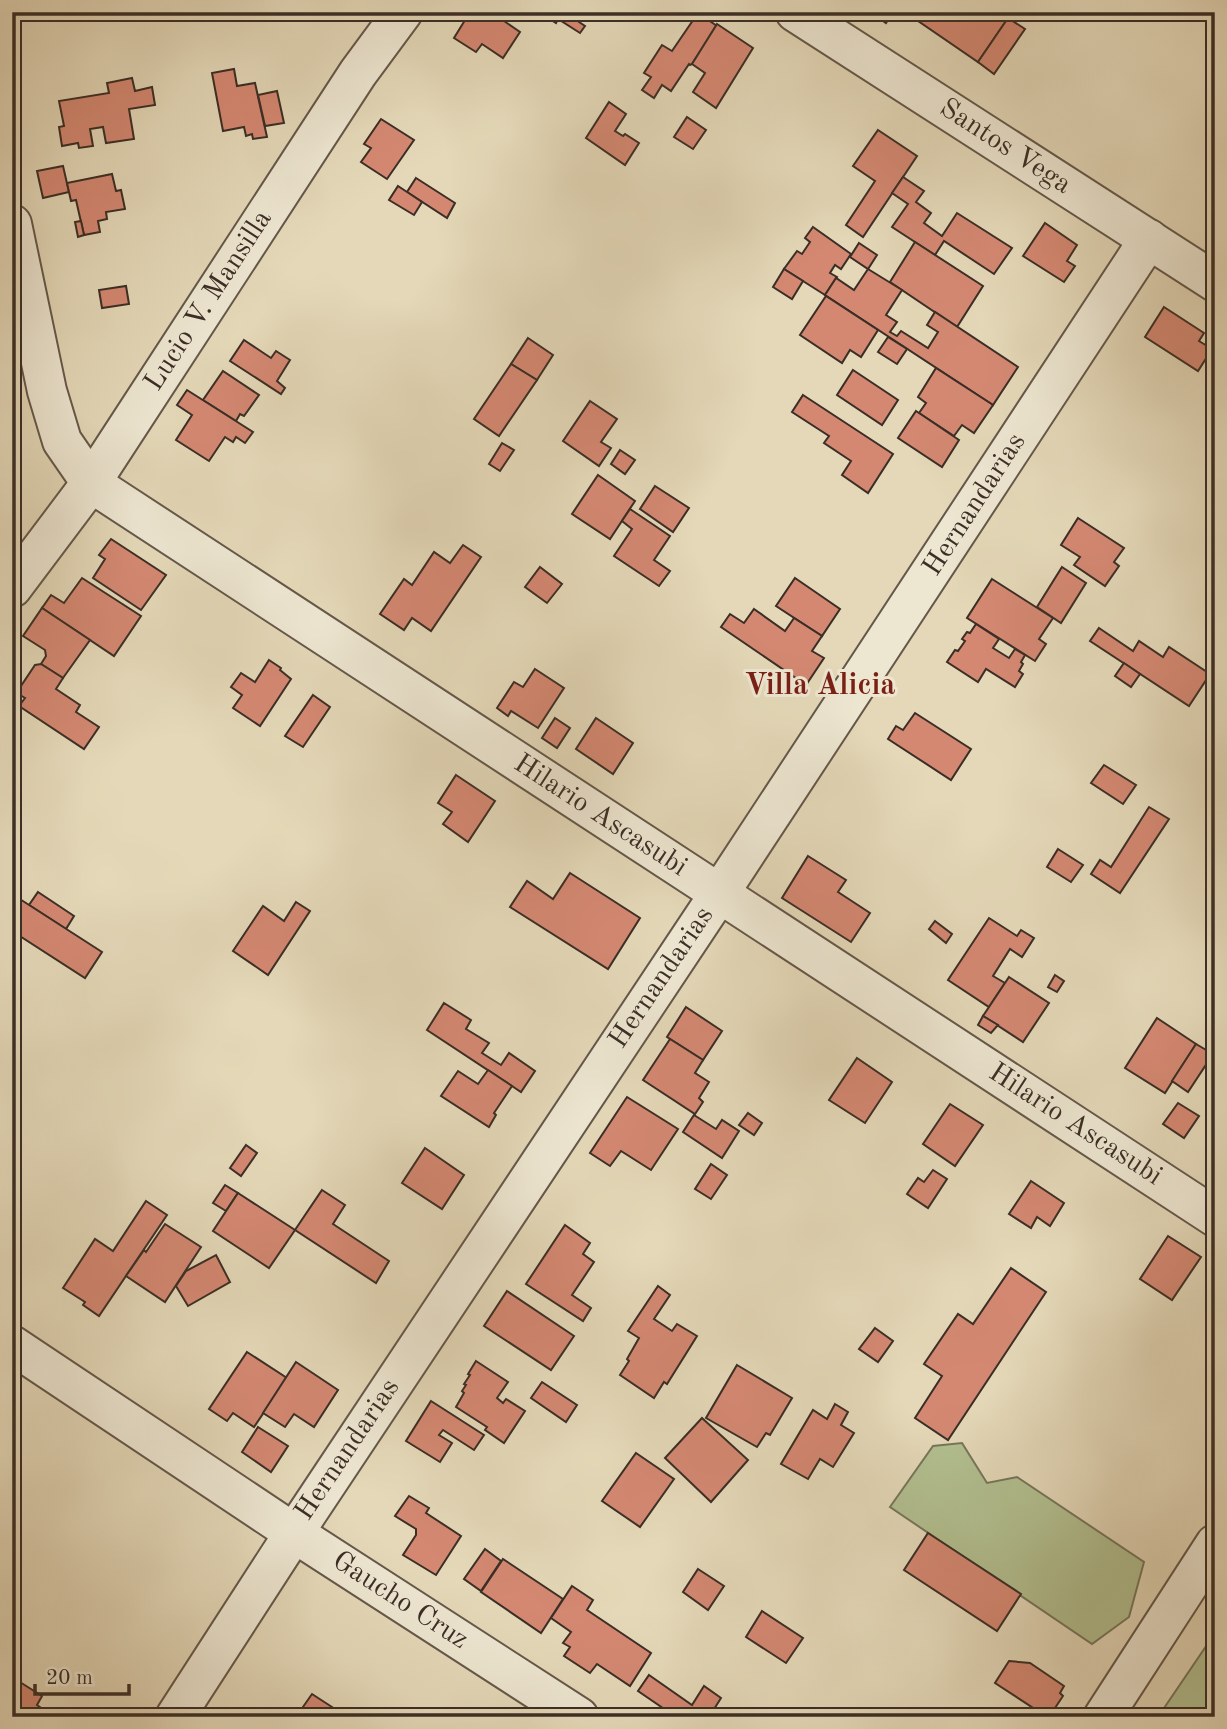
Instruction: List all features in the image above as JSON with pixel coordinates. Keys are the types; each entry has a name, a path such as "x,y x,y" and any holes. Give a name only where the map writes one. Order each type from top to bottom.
{"street":[{"name":"Lucio V. Mansilla","path":"12,588 91,483 359,73 403,12"},
{"name":"Santos Vega","path":"815,18 1215,282"},
{"path":"12,224 47,391 62,441 91,483"},
{"name":"Hernandarias","path":"175,1717 294,1532 719,894 1149,239"},
{"name":"Hilario Ascasubi","path":"91,483 1215,1217"},
{"name":"Gaucho Cruz","path":"12,1345 579,1717"},
{"path":"1103,1717 1215,1544"}],"green space":[{"path":"962,1443 987,1483 1017,1477 1144,1562 1129,1617 1092,1644 890,1507 933,1446"},
{"path":"1215,1633 1215,1717 1158,1717"}],"building":[{"path":"470,12 491,12 520,32 503,58 482,44 476,52 454,38"},
{"path":"539,12 564,12 585,26 580,33 558,19 556,23"},
{"path":"870,12 893,12 886,23"},
{"path":"905,12 1000,12 1008,18 978,62"},
{"path":"698,13 717,26 671,91 662,85 654,98 642,90 651,77 644,73 662,45 672,51"},
{"path":"1008,18 1025,29 994,74 978,62"},
{"path":"717,24 753,48 716,108 693,92 705,73 692,64"},
{"path":"234,69 237,86 255,83 267,137 253,139 252,134 246,136 244,127 223,131 212,73"},
{"path":"132,78 135,91 152,87 155,105 129,109 134,139 106,143 103,127 90,129 93,146 79,148 78,143 62,146 59,127 64,126 59,101 109,93 107,83"},
{"path":"277,91 284,123 265,126 258,95"},
{"path":"609,102 626,114 615,131 639,143 625,165 586,138"},
{"path":"687,117 706,130 693,149 674,137"},
{"path":"381,119 414,140 387,179 361,162 371,148 364,144"},
{"path":"878,130 917,156 863,237 846,225 875,181 853,166"},
{"path":"63,166 69,192 43,198 37,171"},
{"path":"112,174 116,191 121,190 125,209 106,212 107,219 98,221 100,232 84,235 76,200 71,201 67,183"},
{"path":"903,177 924,191 916,202 931,213 924,223 942,236 957,213 1012,248 994,274 944,241 935,255 892,227 908,204 892,193"},
{"path":"416,178 455,203 447,218 407,192"},
{"path":"398,186 422,202 414,215 389,200"},
{"path":"81,221 84,235 78,237 75,222"},
{"path":"1045,223 1077,245 1067,261 1075,266 1064,282 1023,256"},
{"path":"813,227 851,254 841,269 835,265 830,273 837,277 825,295 784,269 797,251 802,254 810,242 805,238"},
{"path":"915,242 983,286 957,327 890,282"},
{"path":"859,243 877,255 868,269 850,257"},
{"path":"784,269 803,281 792,299 773,287"},
{"path":"868,269 902,290 886,315 897,322 890,332 897,336 901,331 928,348 938,332 927,325 935,312 1018,367 993,405 825,295 836,278 854,290"},
{"path":"126,286 129,304 102,308 99,290"},
{"path":"826,296 878,330 861,357 850,350 842,363 800,335"},
{"path":"1164,307 1204,333 1199,341 1212,349 1198,371 1145,337"},
{"path":"888,337 907,349 897,364 878,352"},
{"path":"528,338 553,355 537,380 511,364"},
{"path":"244,340 271,358 276,351 290,360 277,381 285,388 281,394 230,361"},
{"path":"511,364 537,380 499,436 474,419"},
{"path":"936,368 993,405 974,433 962,425 954,436 919,413 926,403 918,397"},
{"path":"853,370 898,400 882,425 837,395"},
{"path":"223,371 259,395 244,416 240,414 236,421 203,400"},
{"path":"187,390 253,432 245,443 236,437 233,442 225,437 209,461 176,440 192,415 177,405"},
{"path":"803,395 893,454 868,493 842,475 851,461 824,443 829,436 792,412"},
{"path":"590,401 617,419 601,442 611,448 599,466 563,441"},
{"path":"916,411 959,440 942,467 898,438"},
{"path":"502,443 514,450 500,471 489,464"},
{"path":"620,450 635,460 625,474 611,464"},
{"path":"598,475 635,501 610,539 572,514"},
{"path":"655,486 689,508 673,532 640,509"},
{"path":"630,509 670,536 654,560 670,571 659,586 614,556 632,529 622,521"},
{"path":"1078,518 1124,548 1114,562 1119,566 1105,586 1074,565 1080,557 1061,545"},
{"path":"111,539 166,575 141,610 93,578 105,559 99,555"},
{"path":"463,545 481,557 431,631 412,618 404,630 380,614 404,579 412,585 434,552 450,563"},
{"path":"540,567 562,584 547,603 525,587"},
{"path":"1062,567 1086,583 1061,623 1037,607"},
{"path":"82,578 141,616 114,656 42,608 51,595 64,603"},
{"path":"795,578 840,609 822,636 776,606"},
{"path":"992,579 1053,618 1039,639 1046,644 1035,661 967,618"},
{"path":"42,608 90,640 63,678 41,664 46,656 45,650 23,636"},
{"path":"754,609 785,631 794,618 822,636 812,651 824,658 806,685 721,627 730,614 744,623"},
{"path":"976,624 999,639 993,648 1009,658 1015,649 1025,655 1019,671 1023,674 1015,687 986,669 978,682 947,662 965,641 962,639 967,632 970,633"},
{"path":"1099,628 1133,651 1139,641 1163,657 1169,647 1210,674 1189,706 1090,641"},
{"path":"269,660 291,679 260,726 233,708 242,695 231,687 241,673 255,682"},
{"path":"1124,663 1140,674 1131,687 1115,676"},
{"path":"41,664 63,678 56,689 80,705 76,712 99,727 84,749 19,706 25,698 20,695 19,689 35,665"},
{"path":"535,669 564,688 538,728 511,711 508,716 497,708 514,682 523,687"},
{"path":"313,695 330,707 303,747 285,736"},
{"path":"915,713 971,749 951,780 888,739 896,726 903,730"},
{"path":"555,718 570,728 557,748 542,738"},
{"path":"596,718 633,743 613,774 576,749"},
{"path":"1104,765 1136,785 1123,804 1091,783"},
{"path":"456,775 495,801 468,842 443,824 452,812 438,803"},
{"path":"1149,807 1169,819 1120,893 1091,874 1100,860 1111,867"},
{"path":"1058,849 1083,865 1071,882 1047,867"},
{"path":"808,856 846,880 838,892 870,913 851,942 782,898"},
{"path":"570,873 640,918 608,969 510,907 527,881 553,899"},
{"path":"38,892 74,916 66,929 29,905"},
{"path":"12,894 102,952 85,978 12,931"},
{"path":"296,902 310,911 268,975 233,951 263,906 284,921"},
{"path":"989,918 1017,936 1021,930 1034,938 1022,957 1010,949 993,976 1005,983 989,1007 948,980"},
{"path":"935,921 952,934 946,943 929,929"},
{"path":"1055,975 1064,981 1057,992 1048,987"},
{"path":"1009,977 1049,1003 1023,1042 983,1016"},
{"path":"444,1003 471,1020 466,1029 489,1043 482,1053 501,1065 509,1053 535,1071 521,1092 427,1030"},
{"path":"686,1007 722,1031 703,1060 667,1037"},
{"path":"983,1016 998,1025 991,1033 978,1025"},
{"path":"1157,1018 1196,1044 1165,1093 1125,1068"},
{"path":"670,1039 703,1060 695,1073 709,1082 699,1098 703,1102 695,1114 643,1080"},
{"path":"1196,1044 1213,1054 1188,1092 1172,1081"},
{"path":"857,1058 892,1082 865,1123 829,1100"},
{"path":"488,1070 512,1086 494,1113 496,1115 489,1127 441,1096 458,1071 478,1084"},
{"path":"627,1097 678,1129 651,1170 621,1151 610,1166 590,1153"},
{"path":"1178,1103 1199,1116 1184,1138 1163,1124"},
{"path":"950,1104 983,1125 955,1166 923,1144"},
{"path":"748,1113 762,1123 754,1135 739,1125"},
{"path":"694,1115 716,1129 722,1120 739,1131 722,1158 683,1132"},
{"path":"246,1145 257,1153 241,1176 230,1168"},
{"path":"425,1148 464,1175 442,1209 402,1183"},
{"path":"711,1164 727,1175 711,1199 695,1189"},
{"path":"933,1170 947,1179 928,1208 907,1194 918,1178 924,1182"},
{"path":"1031,1181 1064,1203 1050,1226 1037,1217 1031,1228 1009,1214"},
{"path":"225,1185 238,1193 226,1211 213,1203"},
{"path":"322,1190 345,1205 333,1224 389,1261 376,1283 295,1230"},
{"path":"238,1193 295,1230 269,1268 213,1231"},
{"path":"146,1201 167,1215 99,1316 83,1305 85,1302 63,1288 95,1239 113,1251"},
{"path":"165,1224 201,1247 165,1302 126,1276"},
{"path":"565,1225 590,1243 583,1254 594,1262 572,1295 591,1308 583,1321 526,1284"},
{"path":"1168,1236 1201,1257 1172,1300 1140,1279"},
{"path":"216,1255 230,1282 188,1306 176,1286 186,1271"},
{"path":"1011,1268 1046,1292 948,1440 915,1418 942,1376 924,1364 958,1314 973,1324"},
{"path":"658,1286 670,1295 654,1319 672,1331 677,1324 697,1336 667,1384 664,1382 654,1398 620,1375 639,1338 628,1331"},
{"path":"507,1291 574,1336 551,1370 484,1326"},
{"path":"875,1328 893,1341 878,1362 859,1349"},
{"path":"247,1352 287,1378 254,1427 233,1413 227,1421 209,1409"},
{"path":"476,1361 508,1382 497,1398 503,1403 506,1399 525,1411 504,1443 485,1430 487,1427 456,1407 464,1393 462,1391 470,1375 468,1374"},
{"path":"296,1362 338,1390 314,1427 294,1414 285,1427 263,1413"},
{"path":"737,1365 792,1398 770,1435 766,1433 757,1447 706,1418"},
{"path":"542,1382 577,1405 566,1422 531,1398"},
{"path":"431,1401 484,1435 474,1450 443,1430 439,1435 452,1443 440,1462 406,1441"},
{"path":"835,1404 848,1412 841,1425 854,1433 833,1467 820,1459 808,1479 781,1464 813,1410 827,1419"},
{"path":"702,1418 748,1460 711,1502 665,1458"},
{"path":"258,1427 288,1446 271,1472 242,1452"},
{"path":"636,1453 674,1479 640,1527 602,1501"},
{"path":"409,1496 429,1508 426,1513 461,1536 436,1575 403,1555 416,1535 416,1529 395,1516"},
{"path":"928,1533 1021,1594 997,1631 904,1570"},
{"path":"485,1549 501,1561 481,1591 464,1579"},
{"path":"503,1559 563,1599 541,1633 481,1592"},
{"path":"698,1569 724,1586 708,1610 683,1592"},
{"path":"572,1586 593,1600 587,1610 651,1653 630,1686 597,1664 590,1673 564,1656 570,1647 563,1643 571,1632 551,1618"},
{"path":"762,1611 803,1638 786,1663 746,1637"},
{"path":"1009,1661 1030,1663 1064,1686 1060,1693 1063,1696 1049,1717 995,1683"},
{"path":"649,1675 692,1705 704,1686 721,1698 709,1717 676,1717 638,1691"},
{"path":"12,1677 42,1696 37,1705 54,1717 16,1717 12,1714"},
{"path":"312,1694 335,1709 330,1717 296,1717"}],"district":[{"name":"Villa Alicia","path":"820,686"}]}
